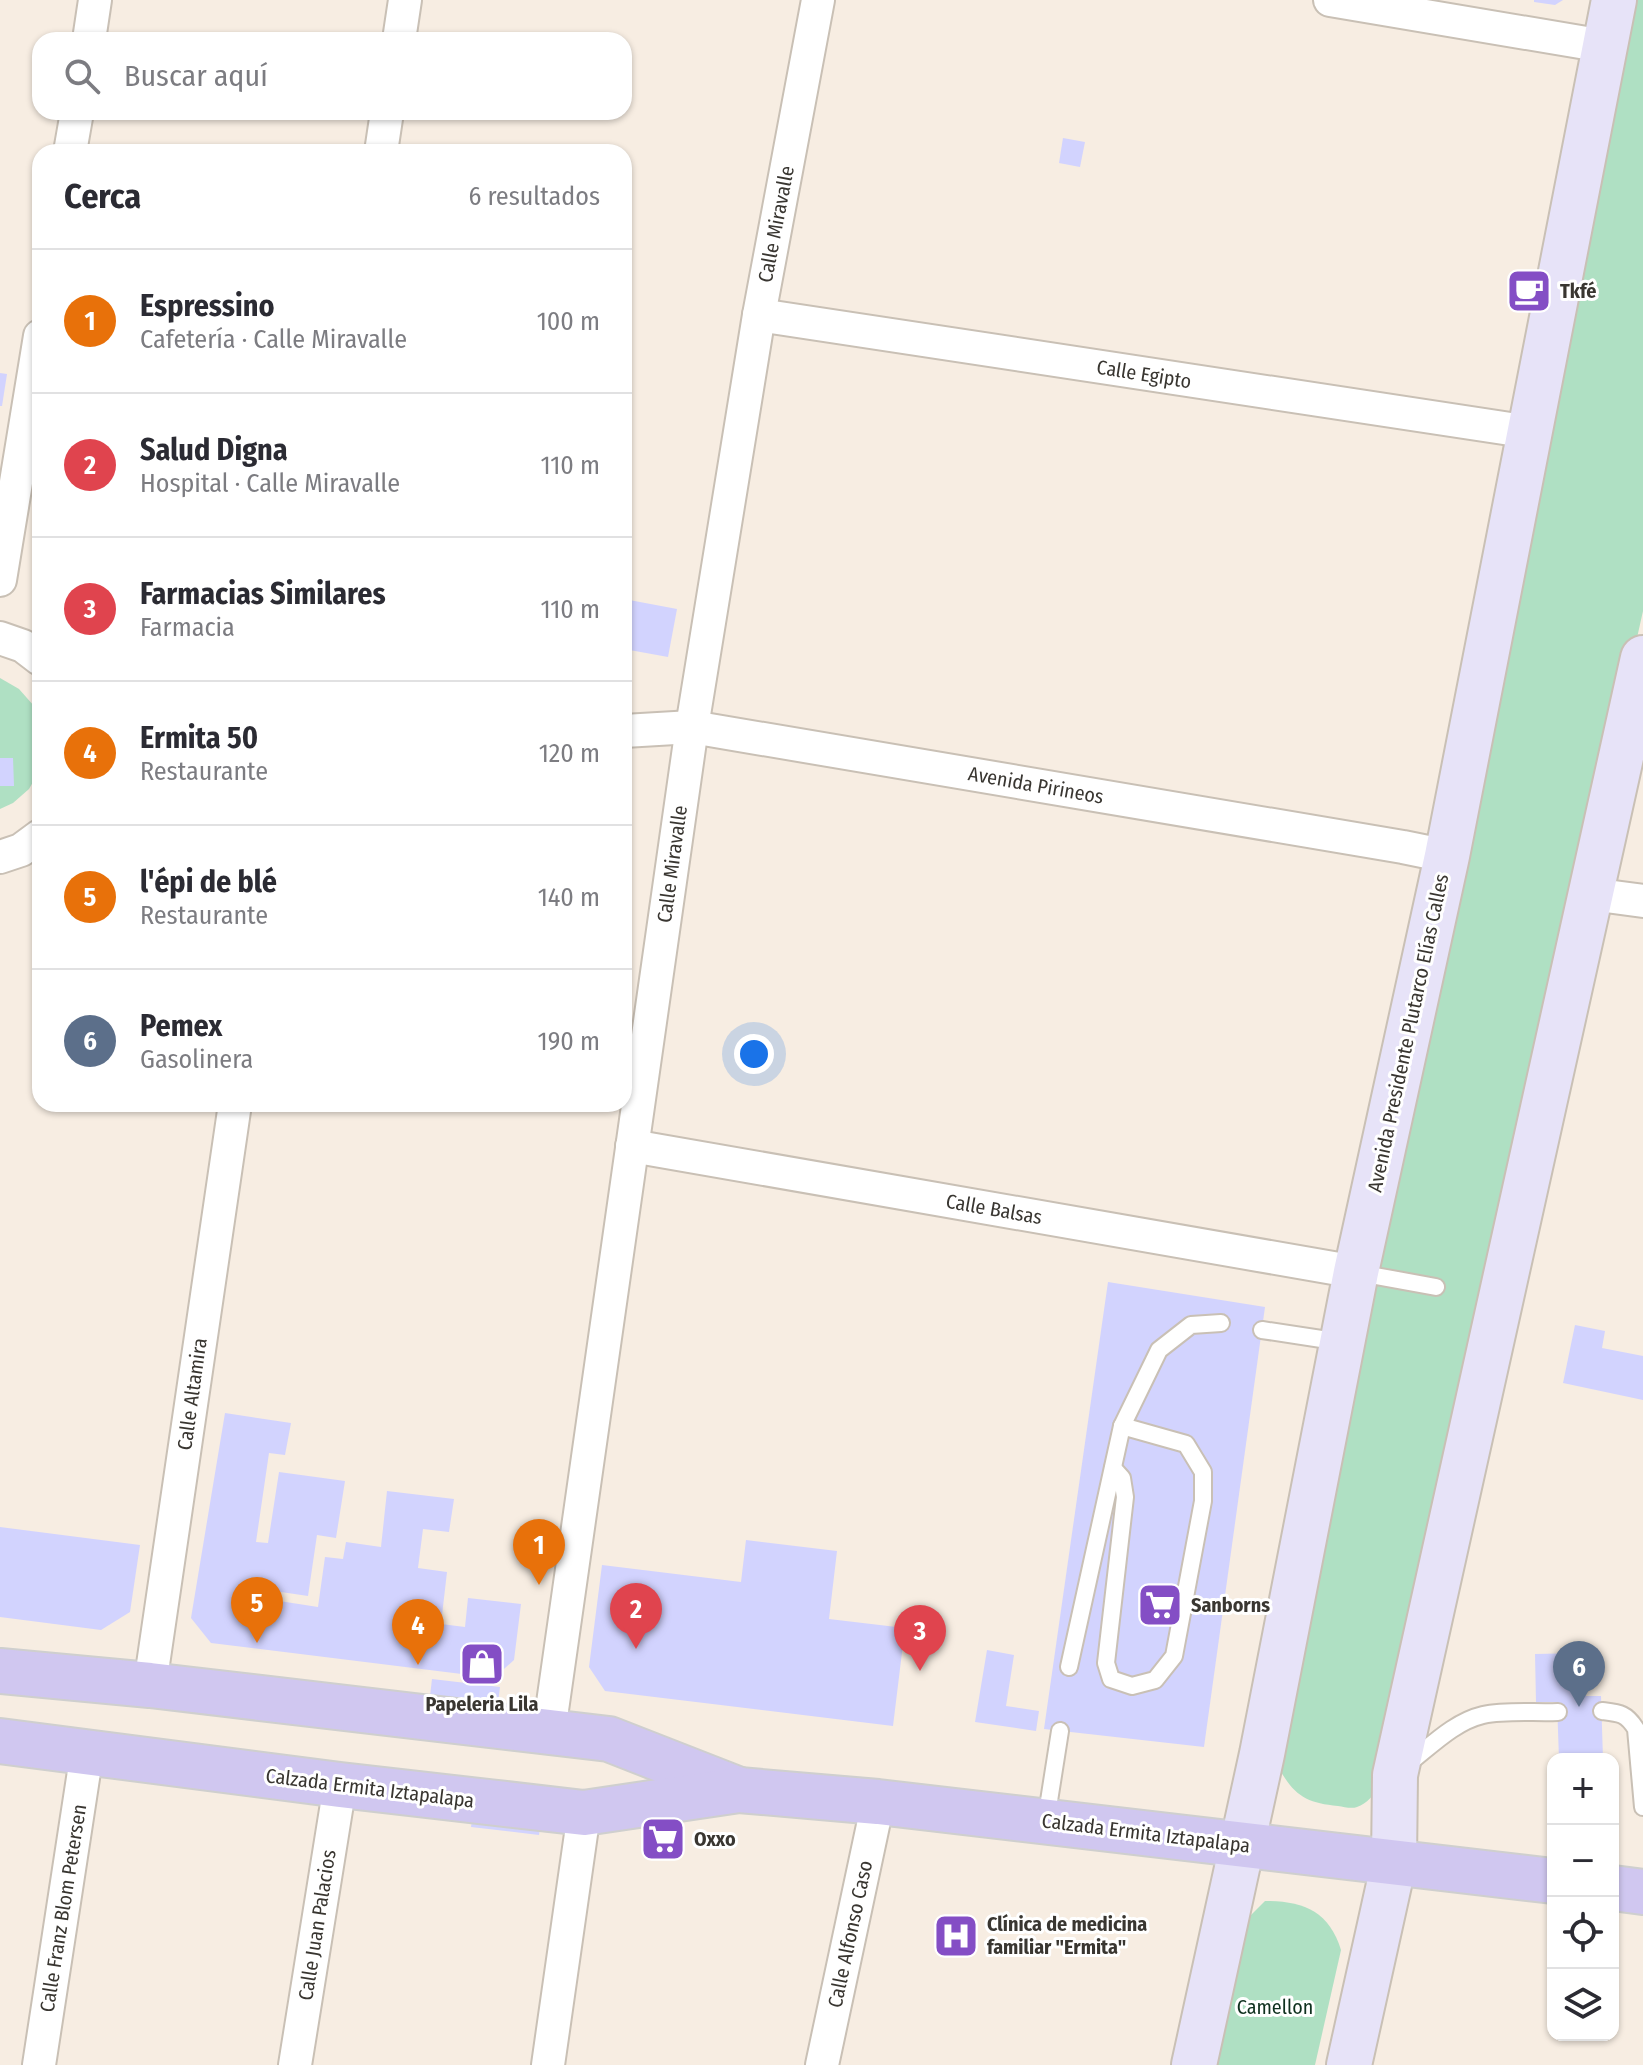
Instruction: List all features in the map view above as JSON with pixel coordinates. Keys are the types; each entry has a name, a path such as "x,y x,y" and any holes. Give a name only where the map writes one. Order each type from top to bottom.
{"main road":[{"name":"Avenida Presidente Plutarco Elías Calles","path":"1194,2065 1262,1754 1356,1272 1447,856 1614,0"},
{"path":"1349,2065 1394,1862 1395,1775 1643,658"},
{"name":"Calzada Ermita Iztapalapa","path":"0,1671 150,1685 609,1739 739,1790"},
{"name":"Calzada Ermita Iztapalapa","path":"0,1741 584,1813 739,1790 878,1802 1547,1880"},
{"path":"1619,1889 1643,1892"}],"street":[{"path":"90,32 95,0"},
{"path":"400,32 405,0"},
{"name":"Calle Miravalle","path":"549,1731 692,727 759,315 818,0"},
{"path":"1330,0 1604,46"},
{"path":"71,144 76,120"},
{"path":"382,144 386,120"},
{"name":"Calle Egipto","path":"759,315 1530,432"},
{"path":"0,580 32,385"},
{"path":"0,638 23,646 32,653"},
{"name":"Avenida Pirineos","path":"632,731 692,727 1447,856"},
{"path":"0,857 21,850 32,842"},
{"path":"1591,894 1643,901"},
{"name":"Calle Altamira","path":"150,1685 234,1112"},
{"name":"Calle Balsas","path":"632,1146 1356,1272"},
{"name":"Calzada Ermita Iztapalapa","path":"0,1646 46,1674"},
{"name":"Calle Franz Blom Petersen","path":"39,2065 87,1752"},
{"name":"Calle Juan Palacios","path":"295,2065 340,1785"},
{"name":"Calle Alfonso Caso","path":"822,2065 878,1802"},
{"path":"548,2065 584,1813"}],"lane":[{"path":"1356,1272 1436,1287"},
{"path":"1069,1667 1122,1426 1159,1350 1191,1325 1221,1323"},
{"path":"1262,1330 1343,1342"},
{"path":"1113,1468 1122,1478 1125,1497 1106,1663 1111,1679 1132,1686 1155,1680 1174,1656 1203,1501 1203,1472 1186,1444 1122,1426"},
{"path":"1602,1711 1620,1713 1630,1719 1636,1729 1643,1807"},
{"path":"1395,1775 1469,1720 1485,1715 1558,1712"},
{"path":"1046,1821 1060,1731"}],"green space":[{"path":"1627,0 1643,0 1643,611 1380,1787 1357,1807 1327,1805 1296,1792 1279,1768"},
{"path":"0,678 19,689 32,704 32,784 13,803 0,809"},
{"name":"Camellon","path":"1265,1901 1291,1903 1313,1911 1329,1926 1341,1950 1315,2065 1209,2065 1243,1923"}],"building":[{"path":"1534,0 1563,0 1555,5"},
{"path":"1063,138 1085,142 1080,167 1059,163"},
{"path":"0,373 7,374 2,406 0,406"},
{"path":"632,601 677,609 668,657 632,650"},
{"path":"0,758 13,758 14,786 0,786"},
{"path":"1108,1282 1265,1307 1204,1747 1044,1729"},
{"path":"1575,1325 1605,1331 1602,1348 1643,1356 1643,1400 1563,1383"},
{"path":"225,1413 291,1423 285,1455 269,1453 256,1542 268,1543 279,1472 345,1481 336,1538 317,1535 308,1596 261,1589 260,1598 318,1607 325,1557 343,1559 346,1542 381,1547 387,1491 454,1499 449,1532 423,1529 418,1568 447,1572 441,1624 465,1627 468,1598 521,1604 514,1660 494,1678 211,1643 191,1618"},
{"path":"0,1527 140,1545 130,1612 101,1630 0,1617"},
{"path":"746,1540 837,1551 829,1619 905,1628 893,1726 605,1691 589,1667 602,1565 741,1582"},
{"path":"987,1650 1014,1655 1006,1706 1039,1711 1036,1731 975,1722"},
{"path":"1582,1653 1583,1696 1601,1696 1603,1753 1559,1753 1557,1702 1536,1702 1535,1654"},
{"path":"432,1679 500,1687 498,1703 430,1696"},
{"path":"473,1811 541,1819 539,1835 471,1827"}],"place":[{"name":"Tkfé","path":"1529,291"},
{"name":"Espressino","path":"539,1585"},
{"name":"Sanborns","path":"1160,1605"},
{"name":"l'épi de blé","path":"257,1643"},
{"name":"Salud Digna","path":"636,1649"},
{"name":"Papeleria Lila","path":"482,1664"},
{"name":"Ermita 50","path":"418,1665"},
{"name":"Farmacias Similares","path":"920,1671"},
{"name":"Pemex","path":"1579,1707"},
{"name":"Oxxo","path":"663,1839"},
{"name":"Clínica de medicina familiar \"Ermita\"","path":"956,1936"}]}
